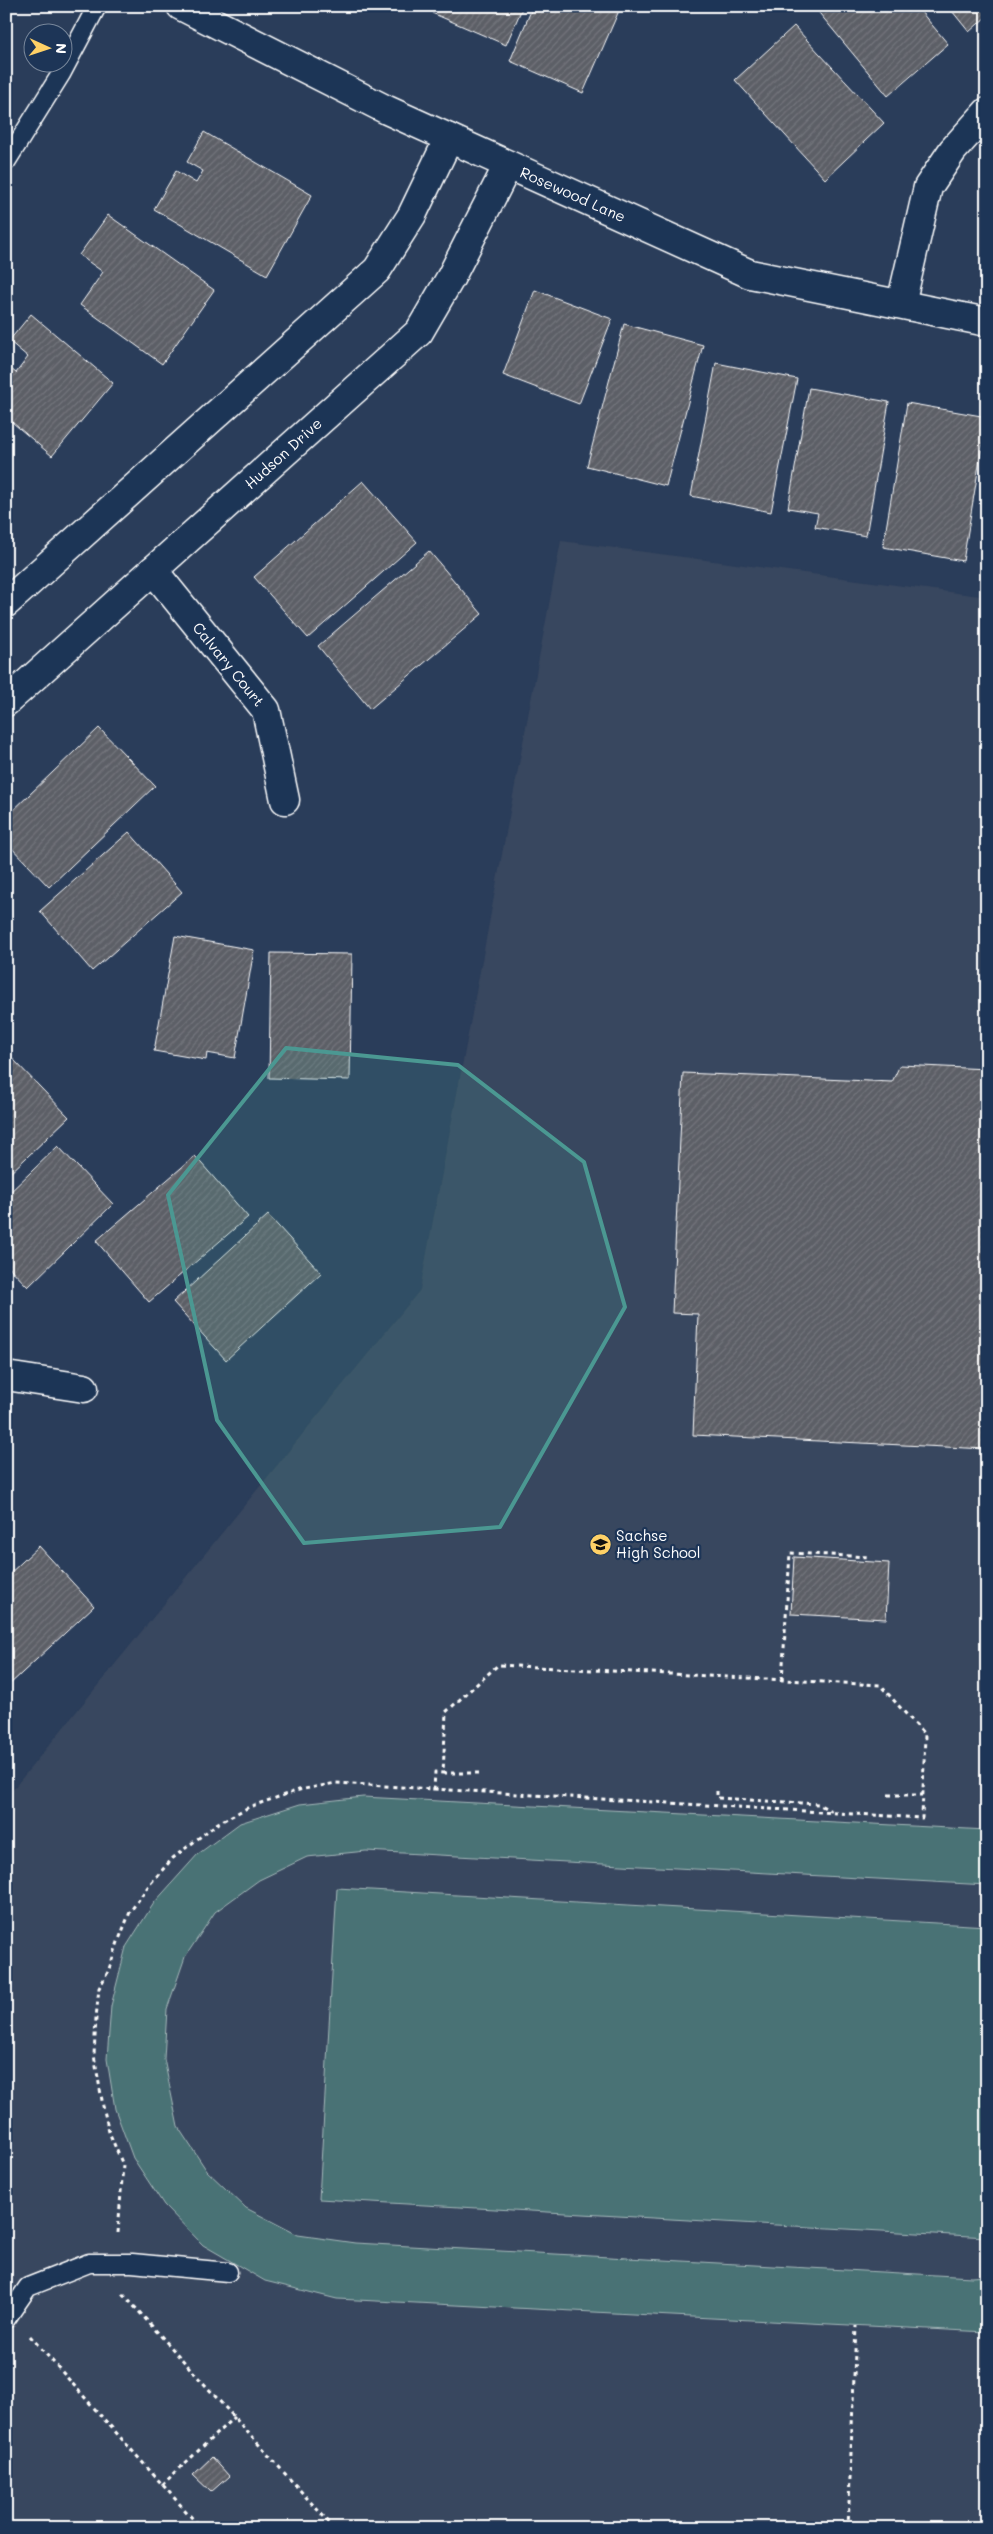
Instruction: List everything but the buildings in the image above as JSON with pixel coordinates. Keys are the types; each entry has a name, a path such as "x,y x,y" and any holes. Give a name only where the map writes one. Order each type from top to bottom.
{"street":[{"name":"Rosewood Lane","path":"181,6 378,106 750,274 987,322"},
{"path":"902,304 928,187 953,150 987,112"},
{"path":"6,603 377,270 412,215 449,138"},
{"name":"Hudson Drive","path":"6,702 418,332 451,277 508,165"},
{"name":"Calvary Court","path":"153,570 266,710 285,800"},
{"path":"6,1376 84,1388"}],"lane":[{"path":"6,162 61,74 97,6"},
{"path":"8,2317 28,2287 89,2263 117,2262 228,2272"}],"path":[{"path":"782,1680 790,1553 870,1556"},
{"path":"334,2528 119,2289 117,2262 122,2165 109,2132 94,2055 99,1988 108,1972 130,1912 172,1858 218,1823 249,1807 299,1790 336,1783 922,1818 925,1735 880,1685 498,1665 446,1712 443,1773"},
{"path":"434,1788 435,1772 479,1773"},
{"path":"717,1790 717,1798 818,1804 836,1813"},
{"path":"888,1795 923,1796"},
{"path":"8,2317 162,2484 200,2528"},
{"path":"848,2528 856,2326"},
{"path":"162,2484 234,2417"}],"highlighted area":[{"path":"286,1048 458,1065 584,1162 625,1307 500,1527 304,1543 217,1420 168,1195"}],"shaded area":[{"name":"Sachse High School","path":"561,541 987,597 987,2528 6,2528 6,1798 420,1290"}],"green space":[{"path":"363,1797 987,1830 987,1885 366,1851 307,1857 259,1880 215,1912 185,1957 167,2009 164,2059 178,2127 207,2171 246,2208 298,2235 355,2243 972,2277 987,2276 987,2332 337,2299 265,2281 203,2245 164,2205 133,2158 115,2109 107,2059 111,2006 126,1947 154,1903 198,1854 240,1823 300,1804"},
{"path":"337,1888 987,1926 987,2237 319,2199"}],"place":[{"name":"Sachse High School","path":"600,1544"}]}
